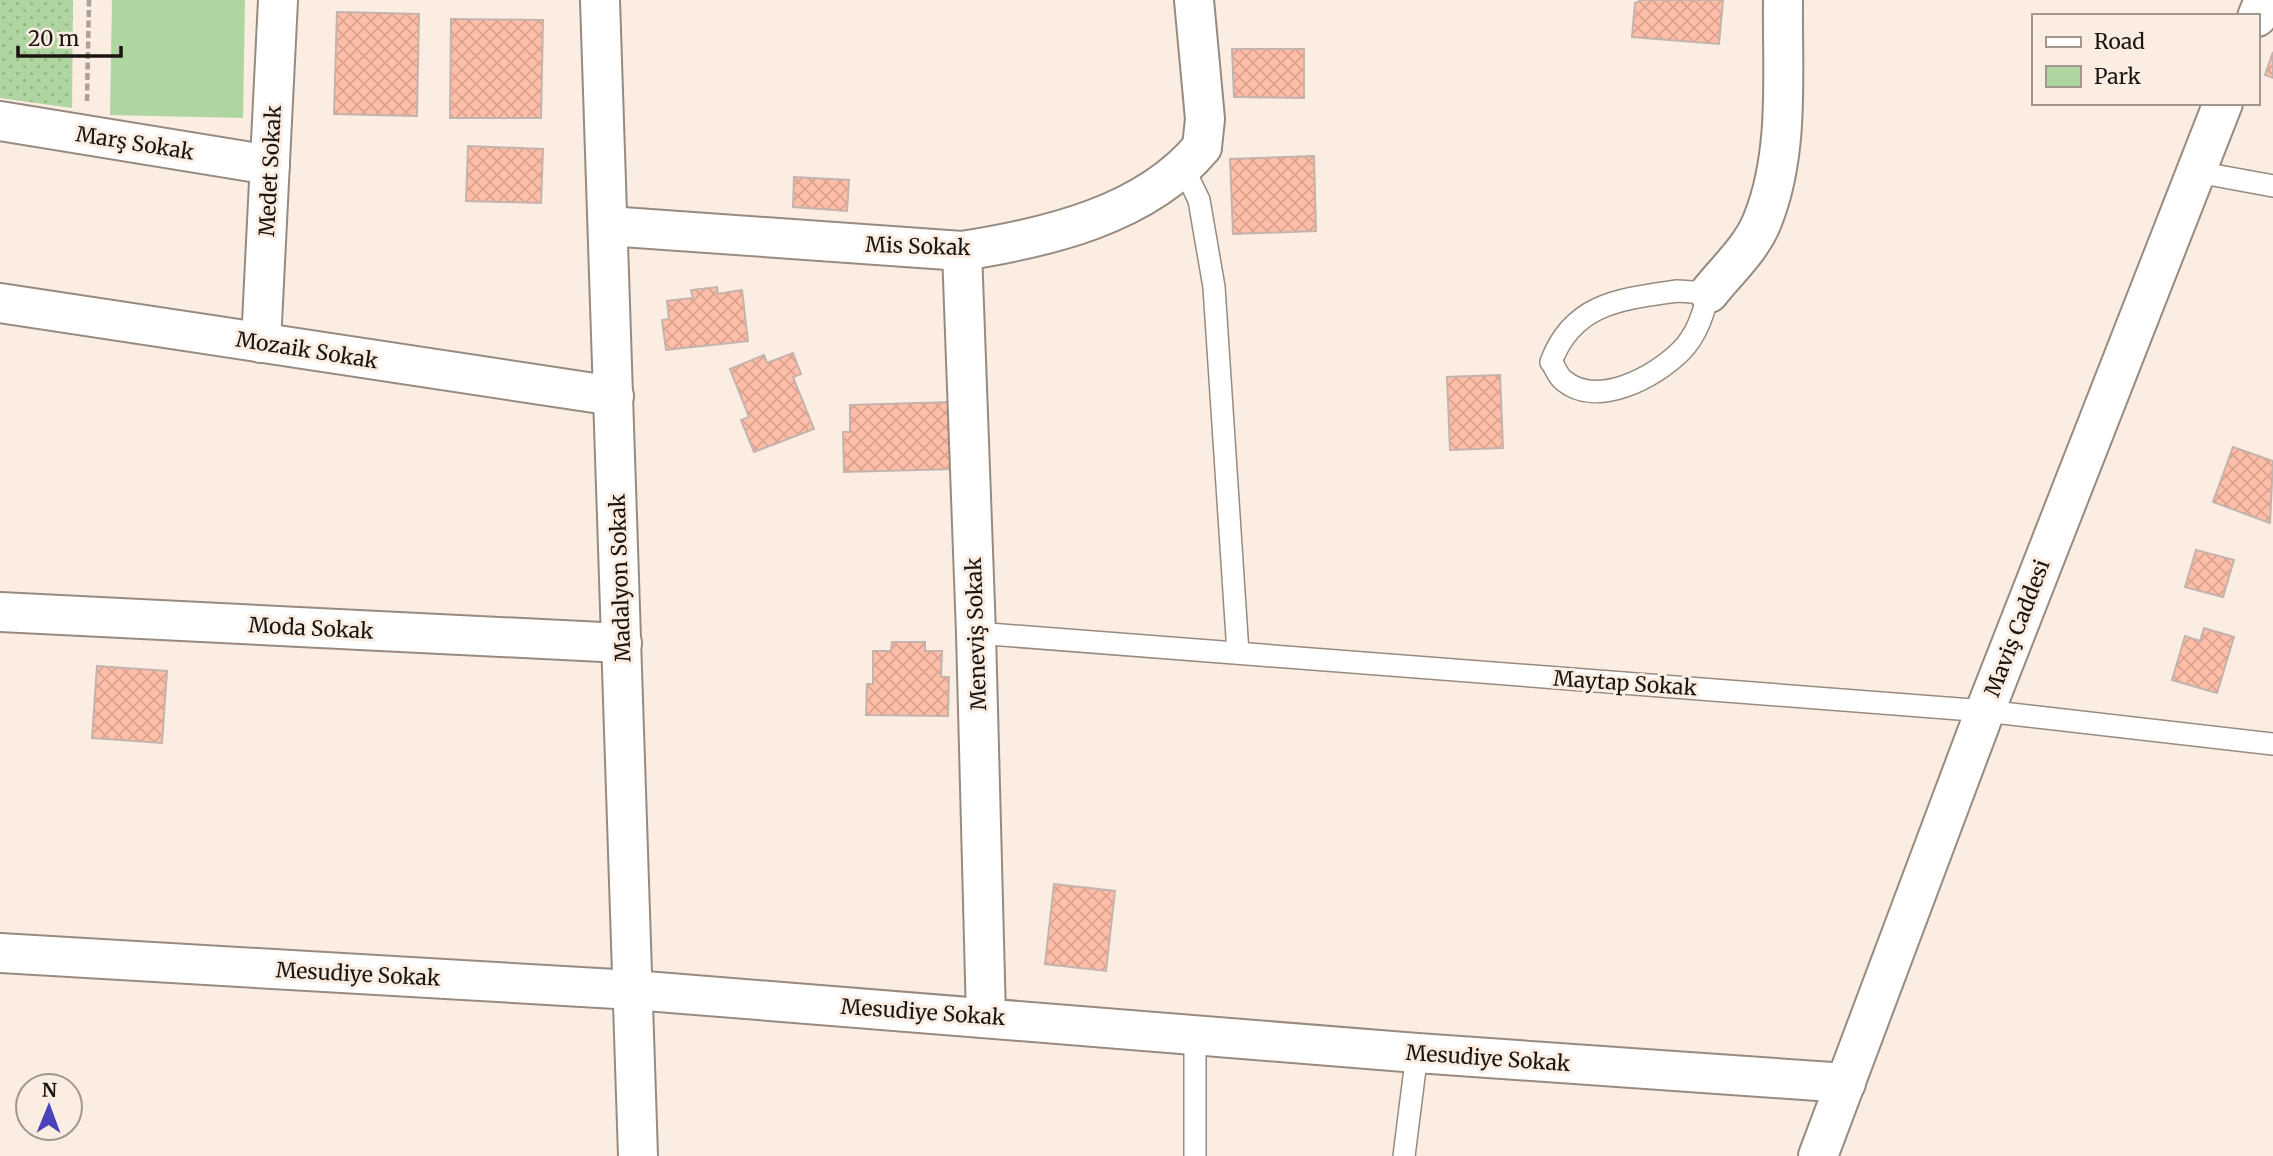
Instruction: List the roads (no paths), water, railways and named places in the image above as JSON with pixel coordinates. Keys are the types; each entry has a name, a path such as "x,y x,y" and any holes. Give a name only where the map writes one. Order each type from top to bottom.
{"street":[{"name":"Medet Sokak","path":"261,343 278,0"},
{"name":"Madalyon Sokak","path":"600,0 638,1156"},
{"path":"1193,158 1205,119 1194,0"},
{"path":"1709,293 1750,242 1763,221 1772,190 1782,114 1783,0"},
{"name":"Maviş Caddesi","path":"1818,1156 1985,711 2222,105"},
{"name":"Marş Sokak","path":"0,121 270,165"},
{"name":"Mis Sokak","path":"608,226 962,251 1011,243 1074,224 1135,201 1193,158"},
{"name":"Meneviş Sokak","path":"962,251 986,1017"},
{"name":"Mozaik Sokak","path":"0,303 614,396"},
{"name":"Moda Sokak","path":"0,612 622,643"},
{"name":"Mesudiye Sokak","path":"0,954 633,990 1195,1033 1417,1053 1846,1083"}],"lane":[{"path":"1193,158 1214,286 1238,653"},
{"path":"2197,172 2273,186"},
{"path":"1677,291 1709,293 1701,323 1681,351 1644,379 1613,389 1588,391 1563,380 1551,362 1558,342 1575,321 1605,306 1629,298 1677,291"},
{"name":"Maytap Sokak","path":"976,633 1985,711 2273,744"},
{"path":"1195,1033 1195,1156"},
{"path":"1404,1156 1417,1053"}]}
